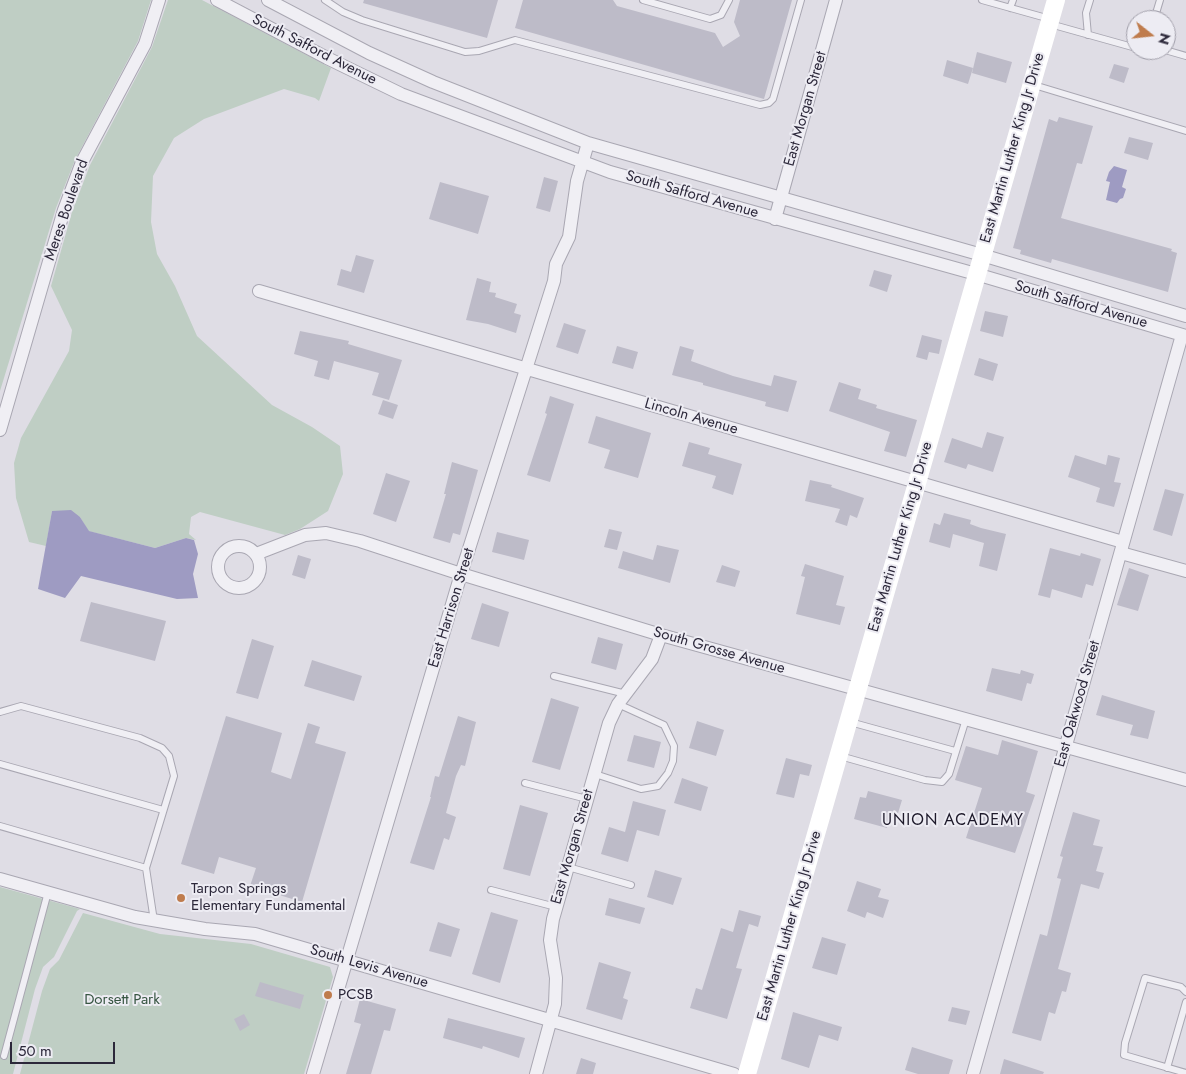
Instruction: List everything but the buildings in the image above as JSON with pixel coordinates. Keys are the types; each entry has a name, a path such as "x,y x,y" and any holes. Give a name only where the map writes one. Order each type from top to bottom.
{"street":[{"name":"Meres Boulevard","path":"0,430 64,210 82,162 145,44 159,0"},
{"name":"South Safford Avenue","path":"217,0 401,94 610,172 976,274 1184,335"},
{"name":"South Safford Avenue","path":"268,0 369,53 433,82 588,143 982,255 1186,316"},
{"name":"East Morgan Street","path":"775,219 836,0"},
{"name":"East Martin Luther King Jr Drive","path":"747,1074 1056,0"},
{"name":"East Harrison Street","path":"313,1074 462,574 554,281 556,264 569,237 577,182 588,143"},
{"name":"Lincoln Avenue","path":"259,291 917,483 1122,547 1186,571"},
{"name":"East Oakwood Street","path":"973,1074 1184,335"},
{"name":"South Grosse Avenue","path":"256,554 305,535 326,533 360,541 661,635 1186,780"},
{"name":"East Morgan Street","path":"536,1074 552,1021 556,992 550,935 556,907 610,723 622,699 652,659 661,635"},
{"name":"South Levis Avenue","path":"0,879 154,921 255,934 734,1074"}],"lane":[{"path":"324,0 343,12 362,20 465,52 479,51 516,40 760,105 769,103 773,98 801,0"},
{"path":"643,0 710,19 721,15 729,0"},
{"path":"982,0 1088,35 1126,45"},
{"path":"1010,8 1013,0"},
{"path":"1088,35 1086,12 1090,0"},
{"path":"1032,84 1186,131"},
{"path":"554,676 622,699 664,724 674,746 668,773 658,786 641,789 595,774"},
{"path":"0,712 22,706 140,738 162,748 169,756 174,776 146,868 154,921"},
{"path":"839,756 925,780 942,782 948,774 966,719"},
{"path":"848,722 955,751"},
{"path":"0,764 163,810"},
{"path":"525,783 587,799"},
{"path":"0,826 146,868"},
{"path":"568,868 631,885"},
{"path":"491,890 556,907"},
{"path":"4,1056 48,892"},
{"path":"1186,992 1181,987 1145,978 1125,1043 1124,1055 1186,1073"},
{"path":"1167,1068 1186,1002"}],"green space":[{"path":"0,0 151,0 138,41 75,160 56,208 0,391"},
{"path":"168,0 202,0 331,68 319,101 315,98 284,89 204,119 174,138 153,176 151,222 157,254 175,286 197,336 272,405 312,427 340,446 343,474 328,511 300,529 285,535 200,512 191,517 189,534 196,540 186,538 155,548 88,531 80,517 52,511 46,546 29,542 16,498 14,463 21,438 69,351 72,330 51,286 72,212 90,165 152,47"},
{"path":"0,887 80,909 77,911 54,957 43,967 35,989 13,1074 0,1074"},
{"name":"Dorsett Park","path":"83,913 160,934 251,944 330,967 333,977 304,1074 20,1074 42,991 50,969 59,960"}],"shaded area":[{"path":"1114,166 1127,170 1122,187 1126,189 1123,198 1117,203 1106,200 1110,182 1106,181 1109,172"},
{"path":"71,510 80,517 89,531 155,548 186,538 194,540 198,554 193,574 198,598 177,599 81,576 65,598 38,589 52,511"}],"place":[{"name":"Tarpon Springs Elementary Fundamental","path":"181,898"},
{"name":"PCSB","path":"328,995"}],"district":[{"name":"UNION ACADEMY","path":"953,821"}]}
